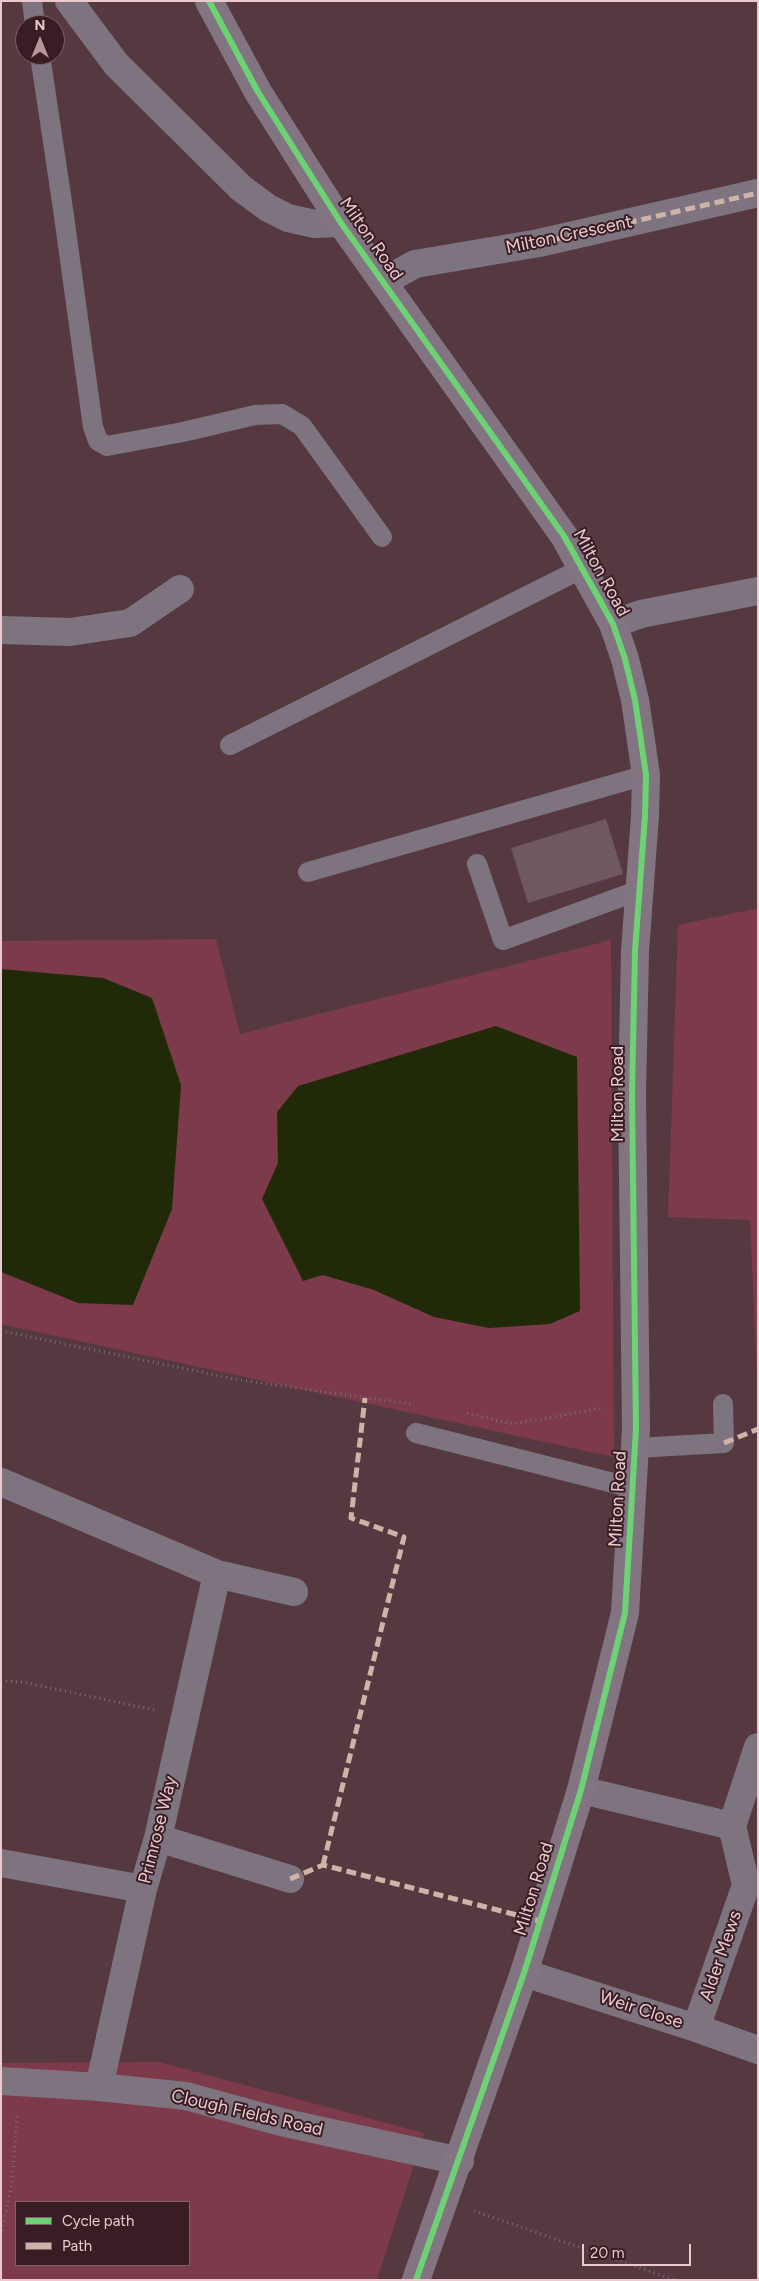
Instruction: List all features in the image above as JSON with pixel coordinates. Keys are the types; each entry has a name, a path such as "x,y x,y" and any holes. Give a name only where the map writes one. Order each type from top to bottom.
{"street":[{"name":"Milton Road","path":"69,1 116,64 241,188 268,208 288,218 315,224 341,223"},
{"name":"Milton Road","path":"209,1 258,92 341,223 564,536 613,624 625,659 635,700 646,775 645,816 635,951 632,1094 636,1402 625,1613 581,1790 524,1973 460,2161 416,2280"},
{"name":"Milton Crescent","path":"383,282 415,264 539,243 758,193"},
{"path":"1,630 70,632 130,623 180,589"},
{"path":"613,624 640,614 758,591"},
{"path":"1,1482 217,1574 294,1592"},
{"name":"Primrose Way","path":"99,2087 143,1889 158,1838 217,1574"},
{"path":"581,1790 732,1826 758,1747"},
{"name":"Alder Mews","path":"696,2028 746,1885 732,1826"},
{"path":"158,1838 290,1879"},
{"path":"1,1863 143,1889"},
{"name":"Weir Close","path":"524,1973 696,2028 758,2050"},
{"name":"Clough Fields Road","path":"10,2081 99,2087 186,2096 281,2122 460,2161"}],"lane":[{"path":"32,1 34,15"},
{"path":"42,65 64,209 93,427 98,441 107,446 183,432 256,415 282,414 302,426 382,537"},
{"path":"230,745 582,568"},
{"path":"308,872 646,775"},
{"path":"477,864 503,940 640,890"},
{"path":"635,1448 724,1443 723,1404"},
{"path":"416,1433 633,1488"}],"path":[{"path":"1,1331 240,1380 420,1405"},
{"path":"466,1413 513,1424 636,1402"},
{"path":"1,1681 22,1682 184,1716"},
{"path":"1,2236 12,2183 10,2081"},
{"path":"445,2201 676,2280"}],"shaded area":[{"path":"758,908 758,1400 750,1220 668,1217 678,925"},
{"path":"216,939 240,1034 611,940 614,1457 1,1324 1,941"},
{"path":"1,969 103,978 152,998 181,1085 172,1209 133,1305 78,1303 1,1272"},
{"path":"496,1026 577,1057 580,1311 550,1324 489,1328 434,1317 374,1290 323,1275 303,1281 262,1199 278,1163 277,1112 298,1086"},
{"path":"159,2062 424,2133 377,2280 1,2280 1,2063"}],"building":[{"path":"606,819 623,874 528,903 511,848"}],"marked path":[{"path":"539,243 758,193"},
{"path":"323,1865 404,1537 351,1518 365,1398"},
{"path":"724,1443 758,1429"},
{"path":"290,1879 323,1865 540,1921"}],"cycle path":[{"path":"209,1 258,92 341,223 564,536 613,624 625,659 635,700 646,775 645,816 635,951 632,1094 636,1429 625,1613 581,1790 524,1973 416,2280"}]}
